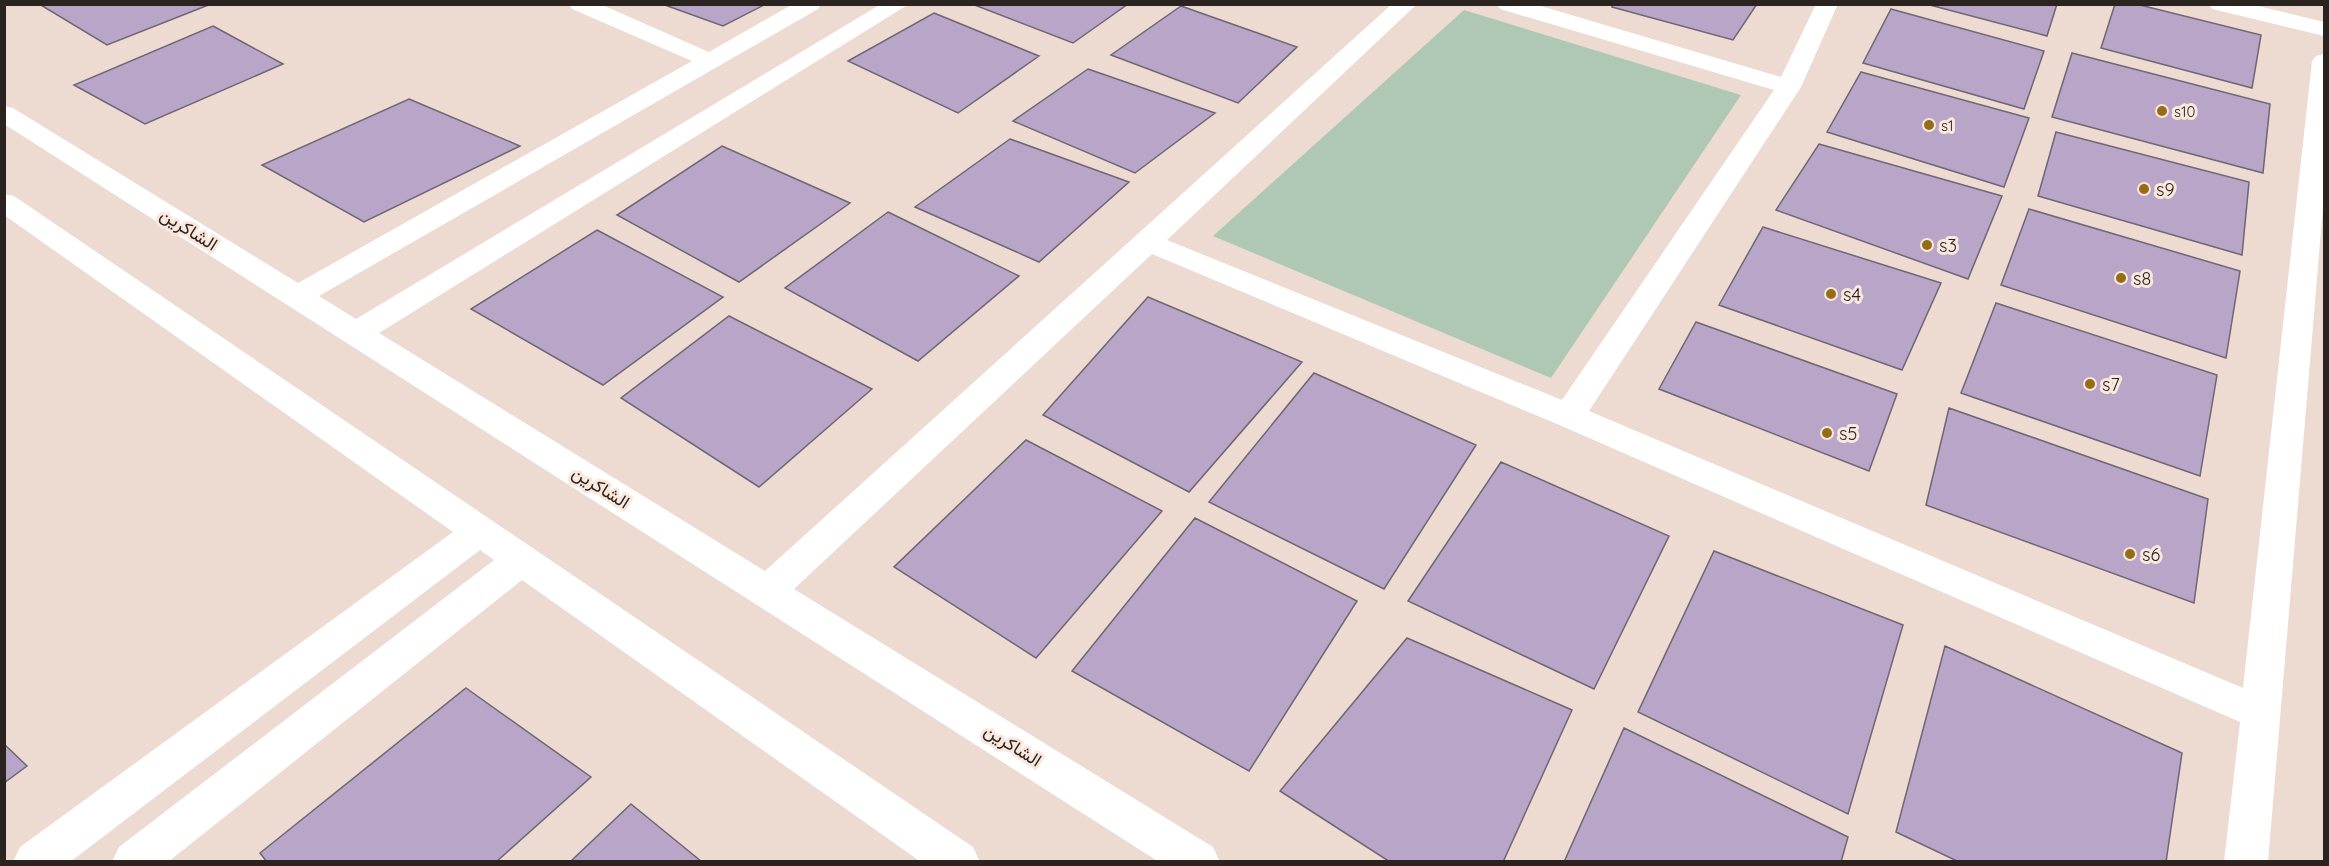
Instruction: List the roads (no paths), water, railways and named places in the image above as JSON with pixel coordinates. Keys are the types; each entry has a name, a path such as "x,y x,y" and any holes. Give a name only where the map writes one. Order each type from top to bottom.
{"street":[{"path":"580,4 711,61"},
{"path":"297,296 810,4"},
{"path":"356,333 898,4"},
{"path":"768,591 1406,4"},
{"path":"1508,4 1789,87"},
{"path":"1569,416 1789,87 1827,4"},
{"path":"2220,4 2325,29"},
{"path":"2246,861 2325,62"},
{"name":"الشاكرين","path":"4,113 1198,861"},
{"path":"4,202 958,861"},
{"path":"1148,242 1569,416 2260,713"},
{"path":"35,861 480,531"},
{"path":"134,861 522,560"}],"place":[{"name":"s10","path":"2162,111"},
{"name":"s1","path":"1929,125"},
{"name":"s9","path":"2144,189"},
{"name":"s3","path":"1927,245"},
{"name":"s8","path":"2121,278"},
{"name":"s4","path":"1831,294"},
{"name":"s7","path":"2090,384"},
{"name":"s5","path":"1827,433"},
{"name":"s6","path":"2130,554"}]}
